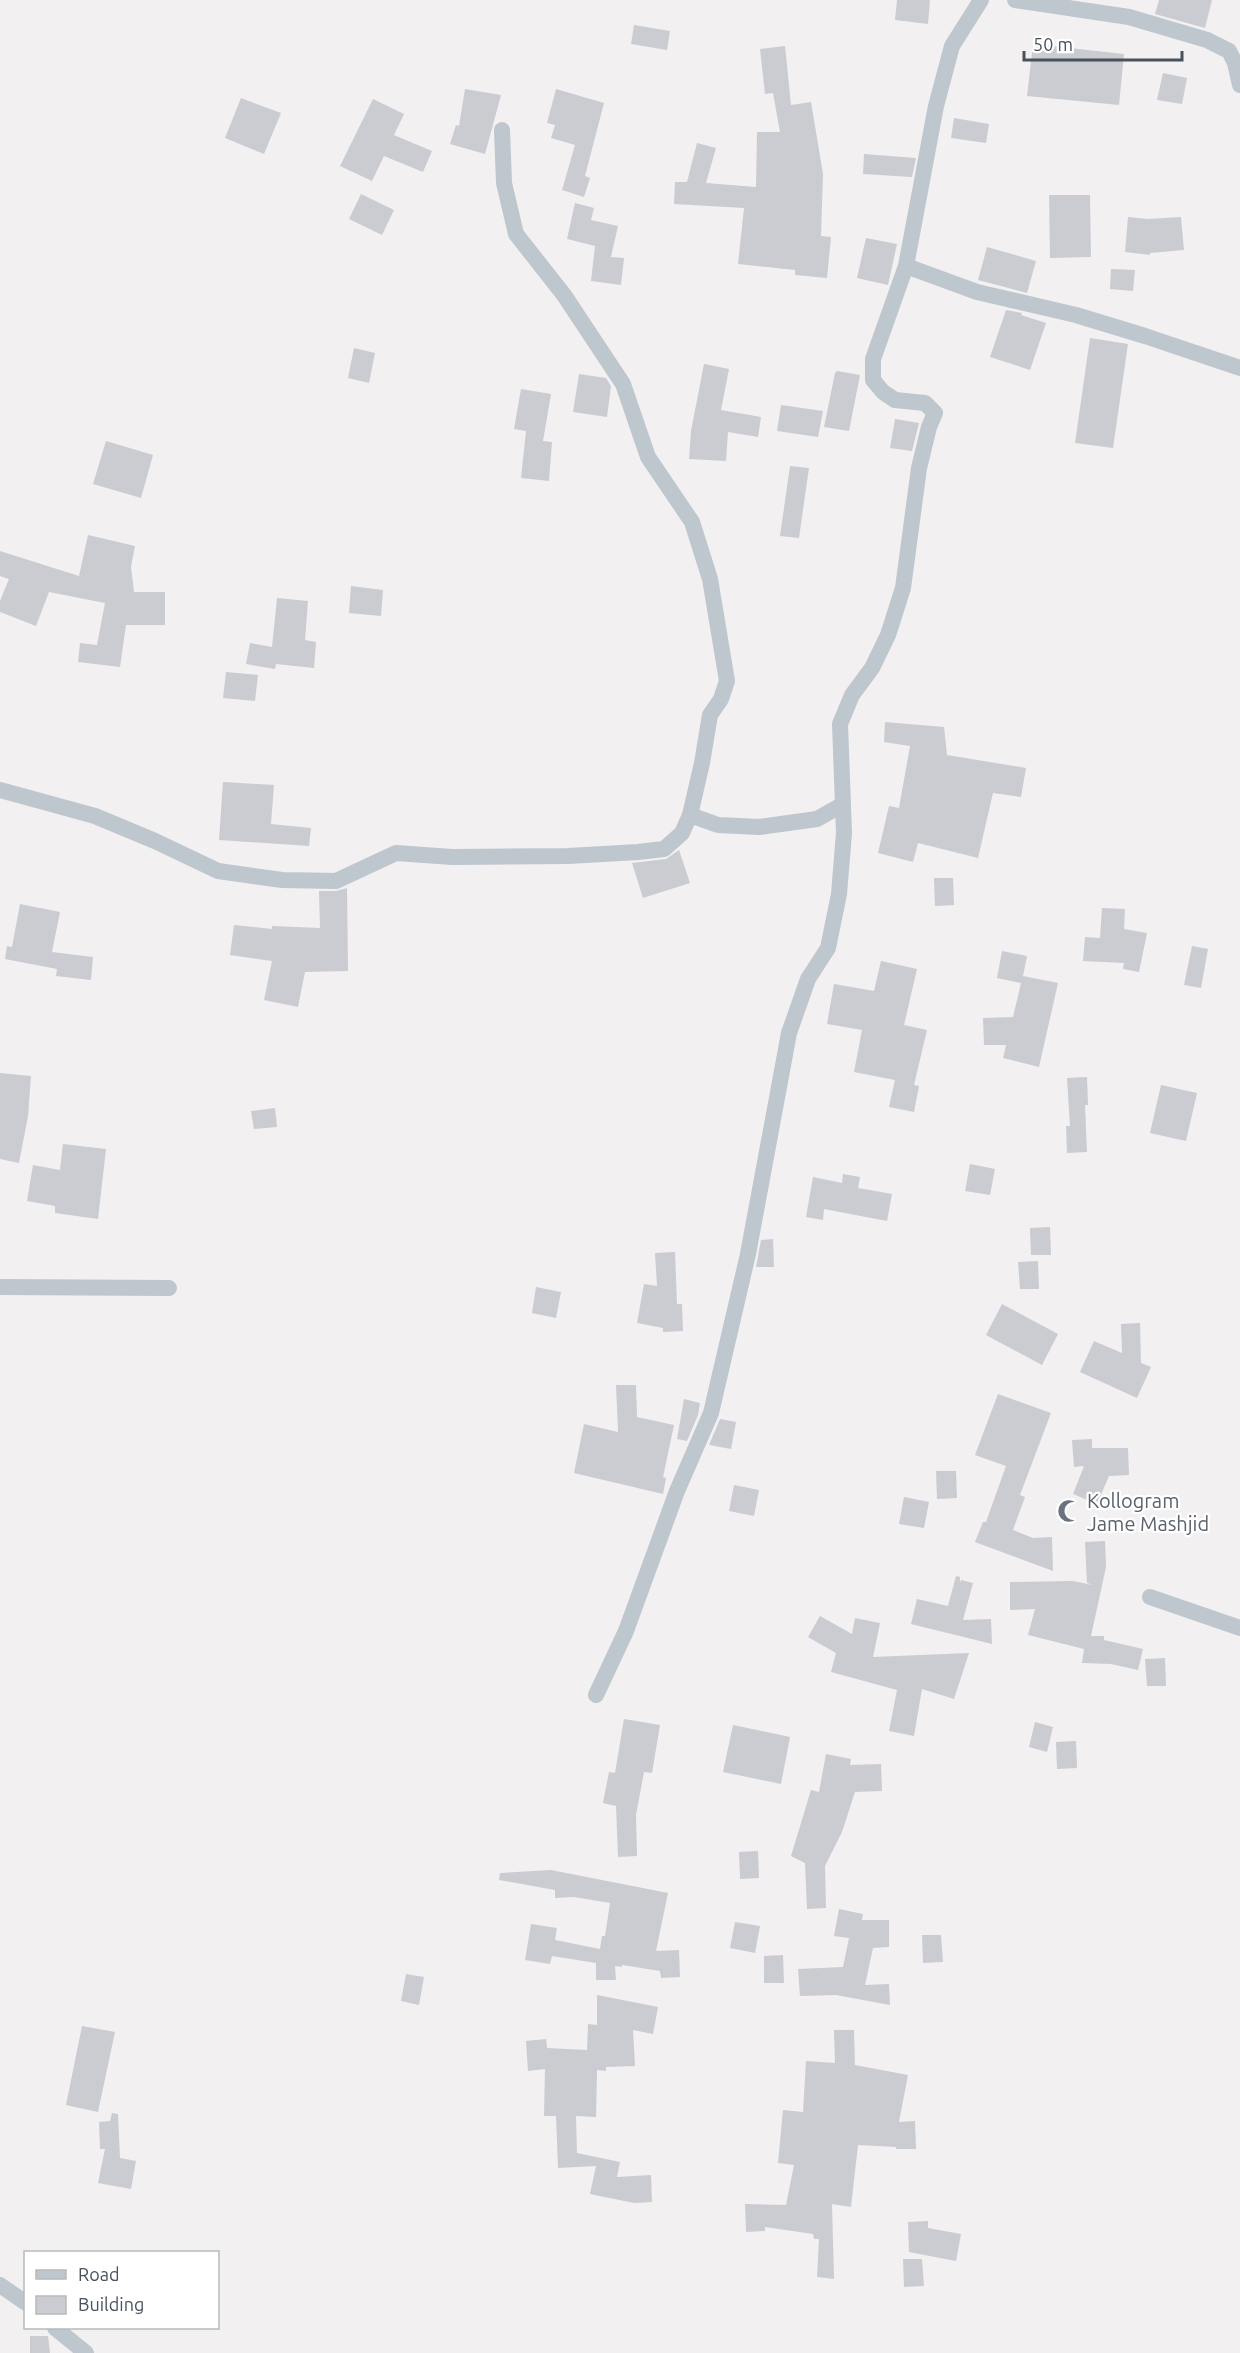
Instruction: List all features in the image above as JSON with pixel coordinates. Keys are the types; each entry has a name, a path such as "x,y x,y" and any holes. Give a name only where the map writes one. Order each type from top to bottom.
{"street":[{"path":"596,1695 626,1631 678,1491 711,1413 748,1254 789,1033 808,979 828,948 839,894 844,833 840,724 852,694 872,668 888,635 903,588 919,468 935,412 925,403 895,400 883,393 873,380 873,358 906,266 936,106 952,46 981,0"},
{"path":"1015,0 1129,17 1207,40 1228,51 1235,63 1240,85"},
{"path":"0,790 95,816 155,841 218,872 282,880 336,881 396,853 452,857 556,856 664,849 682,833 690,815 710,716 722,699 727,681 710,579 692,522 648,456 623,384 564,295 516,234 504,183 502,130"},
{"path":"906,266 977,292 1076,315 1240,368"},
{"path":"690,815 718,825 759,827 817,819 842,805"},
{"path":"0,1287 169,1288"},
{"path":"1150,1598 1240,1628"},
{"path":"0,2285 24,2302"},
{"path":"56,2329 86,2353"}],"building":[{"path":"897,0 930,0 928,24 895,20"},
{"path":"1159,0 1212,0 1205,28 1155,14"},
{"path":"634,25 670,31 667,50 631,44"},
{"path":"1033,44 1124,54 1119,105 1027,96"},
{"path":"785,46 791,105 811,102 823,174 821,236 831,237 827,278 795,275 795,270 738,264 744,208 674,204 675,182 687,182 697,143 716,148 706,183 756,187 757,132 780,132 773,93 765,94 760,49"},
{"path":"1163,73 1187,78 1182,104 1157,100"},
{"path":"465,89 501,95 485,154 450,144 456,125 459,126"},
{"path":"556,89 604,103 585,176 590,178 584,197 562,190 575,145 551,138 555,125 547,123"},
{"path":"241,98 281,113 264,154 225,138"},
{"path":"373,99 404,114 394,135 432,151 423,172 384,156 372,181 340,166"},
{"path":"954,118 989,124 986,143 951,138"},
{"path":"864,154 916,158 912,177 863,174"},
{"path":"361,194 394,210 382,235 349,219"},
{"path":"1049,195 1090,195 1091,257 1050,258"},
{"path":"575,203 594,208 591,220 618,226 611,257 624,258 621,285 591,281 595,246 567,239"},
{"path":"1128,217 1148,219 1181,217 1184,250 1150,253 1150,255 1125,252"},
{"path":"866,238 897,244 888,285 857,278"},
{"path":"987,247 1036,261 1027,293 978,280"},
{"path":"1111,269 1135,270 1133,291 1110,289"},
{"path":"1006,310 1022,313 1021,315 1046,323 1030,370 990,357"},
{"path":"1090,338 1128,344 1113,448 1075,443"},
{"path":"354,348 375,353 369,383 348,378"},
{"path":"704,364 729,369 721,410 761,417 758,437 728,432 726,461 689,459 691,431"},
{"path":"837,371 860,375 849,431 824,427"},
{"path":"579,374 606,378 611,386 607,417 573,412"},
{"path":"521,389 551,394 543,441 552,442 549,481 521,478 526,431 514,429"},
{"path":"781,405 823,411 818,437 777,431"},
{"path":"895,419 919,423 912,451 890,448"},
{"path":"106,441 153,455 141,498 93,484"},
{"path":"790,466 809,468 799,538 780,536"},
{"path":"88,535 135,546 131,567 134,592 165,592 165,625 126,625 120,667 78,662 80,643 97,645 105,603 49,592 36,626 0,612 0,601 9,579 0,576 0,551 79,576"},
{"path":"351,586 383,590 381,616 349,613"},
{"path":"277,598 308,601 305,640 316,642 314,668 276,664 275,669 246,664 250,643 272,647"},
{"path":"226,672 258,675 255,701 223,698"},
{"path":"885,722 944,727 947,755 1026,768 1021,797 993,793 978,858 918,843 913,862 878,853 889,806 899,808 910,746 884,742"},
{"path":"223,782 274,785 271,824 311,828 309,846 219,840"},
{"path":"679,850 690,883 643,898 632,863 666,859"},
{"path":"934,878 953,878 954,905 935,906"},
{"path":"347,888 348,971 305,972 298,1007 264,1000 272,961 230,955 234,925 272,929 272,926 320,928 319,891 336,891"},
{"path":"20,904 60,912 52,952 93,957 91,980 56,976 57,969 5,959 7,946 12,947"},
{"path":"1102,908 1125,909 1124,929 1147,933 1139,972 1123,969 1124,963 1083,961 1085,937 1100,938"},
{"path":"1192,946 1208,949 1201,988 1184,985"},
{"path":"1002,951 1027,956 1023,976 1058,983 1039,1067 1003,1058 1006,1045 984,1045 983,1018 1013,1017 1021,983 997,978"},
{"path":"881,961 917,969 904,1025 927,1030 914,1085 919,1086 914,1112 889,1107 895,1080 854,1072 862,1030 827,1024 834,984 874,991"},
{"path":"0,1073 31,1076 28,1116 19,1163 0,1159"},
{"path":"1087,1077 1088,1105 1085,1105 1087,1152 1067,1153 1066,1126 1070,1126 1067,1078"},
{"path":"1161,1085 1197,1093 1186,1141 1150,1133"},
{"path":"275,1108 277,1127 254,1129 251,1111"},
{"path":"63,1144 106,1149 98,1219 55,1213 55,1206 27,1201 33,1165 60,1170"},
{"path":"970,1164 995,1169 990,1195 965,1191"},
{"path":"843,1174 860,1177 858,1188 892,1194 887,1221 824,1209 823,1220 806,1217 813,1177 842,1183"},
{"path":"1050,1227 1051,1255 1031,1255 1030,1228"},
{"path":"773,1239 774,1267 756,1267 761,1240"},
{"path":"675,1252 677,1304 682,1304 683,1331 663,1332 663,1328 637,1323 644,1284 657,1286 655,1253"},
{"path":"1038,1261 1039,1289 1020,1289 1018,1262"},
{"path":"536,1287 561,1292 556,1318 532,1313"},
{"path":"1002,1304 1058,1334 1042,1365 986,1335"},
{"path":"1140,1323 1141,1363 1151,1367 1137,1398 1080,1372 1094,1341 1122,1353 1121,1324"},
{"path":"616,1385 636,1385 637,1417 674,1425 663,1477 666,1478 663,1494 574,1473 584,1424 618,1432"},
{"path":"998,1394 1051,1413 1020,1495 1025,1497 1013,1530 1033,1538 1052,1537 1053,1571 975,1542 983,1522 986,1522 1006,1466 975,1455"},
{"path":"684,1399 700,1403 698,1415 687,1441 677,1439"},
{"path":"720,1419 736,1422 731,1449 709,1445"},
{"path":"1092,1439 1092,1448 1128,1448 1129,1475 1109,1476 1097,1504 1073,1494 1084,1466 1074,1467 1072,1440"},
{"path":"936,1471 956,1471 957,1498 937,1499"},
{"path":"734,1485 759,1490 754,1516 729,1511"},
{"path":"904,1497 929,1502 924,1528 899,1524"},
{"path":"1105,1541 1106,1567 1091,1636 1104,1636 1104,1640 1143,1649 1138,1670 1111,1664 1082,1663 1084,1649 1028,1635 1035,1609 1010,1610 1010,1582 1072,1581 1093,1585 1087,1583 1085,1542"},
{"path":"956,1576 960,1577 960,1583 961,1580 973,1583 963,1620 991,1619 992,1644 911,1624 917,1599 948,1606"},
{"path":"820,1616 852,1634 855,1618 880,1623 873,1657 969,1653 954,1699 922,1689 914,1736 889,1731 897,1690 831,1672 836,1653 808,1637"},
{"path":"1165,1658 1166,1686 1147,1686 1145,1659"},
{"path":"624,1719 660,1725 652,1773 644,1772 636,1815 637,1856 618,1857 616,1806 603,1803 609,1772 615,1773"},
{"path":"1035,1722 1053,1727 1047,1752 1029,1747"},
{"path":"733,1725 790,1737 781,1784 723,1772"},
{"path":"1076,1741 1077,1768 1057,1769 1056,1742"},
{"path":"826,1754 851,1759 850,1765 881,1764 882,1791 855,1792 842,1832 825,1866 826,1908 807,1909 805,1863 791,1856 811,1790 819,1792"},
{"path":"758,1851 759,1878 740,1879 739,1852"},
{"path":"551,1870 668,1893 656,1951 679,1950 680,1977 661,1978 660,1971 622,1965 622,1967 615,1966 616,1980 596,1980 596,1963 552,1956 550,1964 525,1960 531,1924 557,1928 555,1940 600,1949 602,1936 605,1936 610,1903 574,1897 555,1898 555,1890 499,1880 500,1873"},
{"path":"839,1909 863,1914 862,1920 889,1920 889,1947 873,1948 865,1985 889,1984 890,2005 836,1995 800,1996 798,1969 843,1967 849,1938 834,1936"},
{"path":"735,1922 760,1926 755,1953 730,1948"},
{"path":"922,1935 941,1935 943,1962 923,1963"},
{"path":"783,1955 784,1983 764,1983 764,1956"},
{"path":"406,1974 424,1977 419,2005 401,2001"},
{"path":"597,1995 658,2007 653,2034 633,2030 635,2066 606,2067 606,2071 597,2070 596,2117 576,2116 577,2153 620,2162 617,2177 651,2175 652,2202 634,2203 590,2194 596,2166 558,2168 556,2116 544,2116 545,2069 528,2071 526,2041 546,2039 547,2048 587,2050 588,2024 597,2025"},
{"path":"82,2026 115,2032 98,2112 66,2105"},
{"path":"834,2030 854,2030 855,2065 908,2075 899,2122 915,2121 916,2149 858,2145 851,2207 832,2204 834,2279 817,2277 819,2239 814,2239 813,2234 765,2227 765,2231 746,2232 745,2204 786,2205 794,2165 778,2163 783,2110 803,2112 806,2061 835,2063"},
{"path":"112,2113 118,2114 120,2158 136,2161 131,2189 98,2183 105,2149 100,2149 99,2122 110,2121"},
{"path":"928,2221 928,2228 961,2234 956,2261 909,2252 908,2222"},
{"path":"903,2259 922,2259 924,2286 904,2287"},
{"path":"30,2336 48,2336 50,2353 30,2353"}],"place":[{"name":"Kollogram Jame Mashjid","path":"1069,1511"}]}
